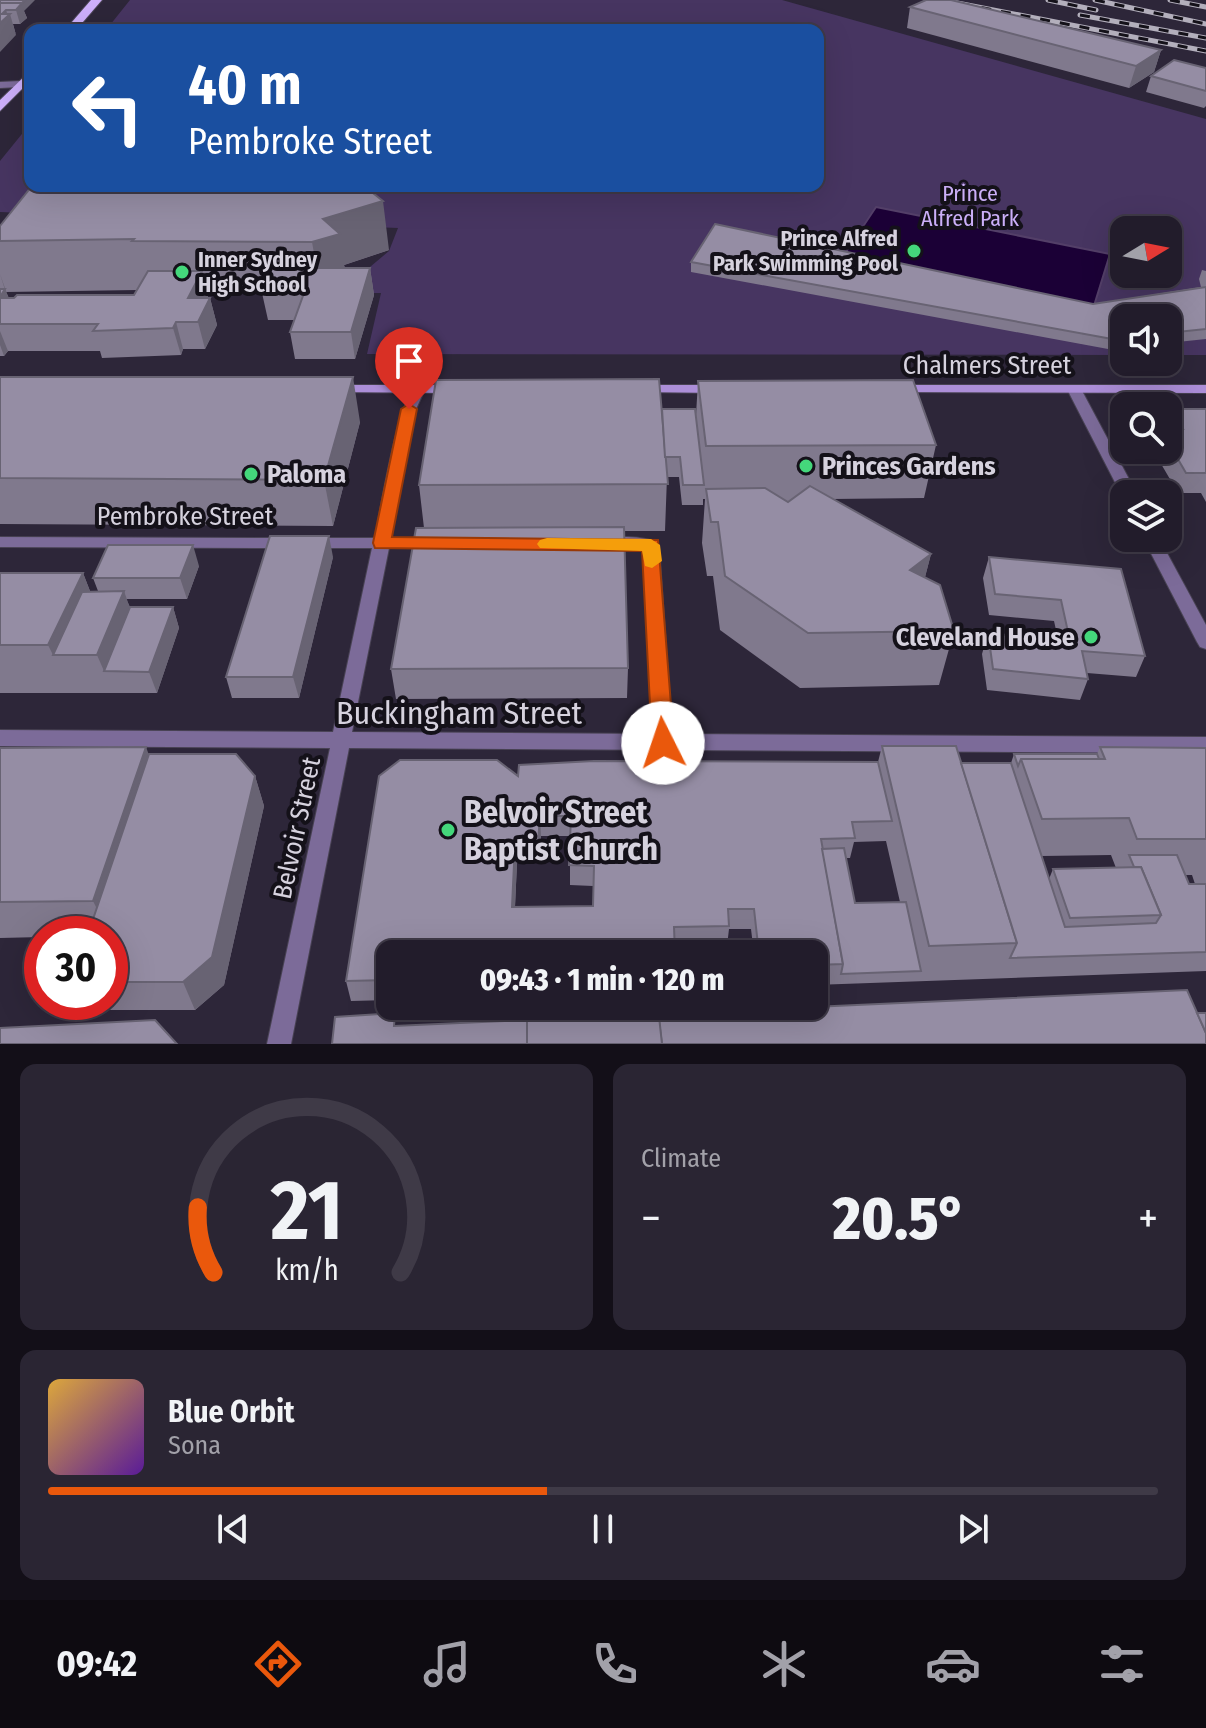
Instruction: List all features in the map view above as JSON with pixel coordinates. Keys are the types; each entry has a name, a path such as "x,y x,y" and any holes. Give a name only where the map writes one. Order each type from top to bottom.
{"main road":[{"path":"75,24 97,0"},
{"path":"0,107 24,80"},
{"path":"325,389 465,389"},
{"path":"620,389 730,389"},
{"name":"Chalmers Street","path":"886,389 1206,389"}],"street":[{"path":"0,85 20,84"},
{"name":"Belvoir Street","path":"279,1044 409,409 418,389"},
{"path":"1074,389 1122,480"},
{"name":"Pembroke Street","path":"0,542 452,543"},
{"path":"590,544 651,545 663,743"},
{"path":"1159,552 1206,642"},
{"name":"Buckingham Street","path":"0,738 1206,745"}],"green space":[{"name":"Prince Alfred Park","path":"130,0 782,0 1206,119 1206,355 1182,355 1182,304 1110,304 1110,355 367,354 381,293 339,293 389,251 398,228 0,212 0,161 24,131 24,192 824,192 824,24 111,24"}],"shaded area":[{"path":"876,207 1110,254 1093,309 844,255"}],"building":[{"path":"0,0 25,0 22,3 0,3"},
{"path":"926,0 951,0 1161,50 1136,66 910,7"},
{"path":"0,3 22,3 16,10 6,10 0,14"},
{"path":"0,14 10,14 0,23"},
{"path":"1174,60 1206,68 1206,91 1151,76"},
{"path":"27,192 372,192 383,201 323,219 340,234 312,242 132,241 134,239 0,241 0,226"},
{"path":"715,224 1093,304 1206,287 1206,329 1182,332 1182,304 1110,304 1110,339 691,262"},
{"path":"272,268 370,268 351,332 290,332 304,293 262,293"},
{"path":"148,271 202,271 188,298 210,298 198,322 176,322 173,328 93,331 98,324 0,324 0,298 14,298 17,295 134,295"},
{"path":"0,377 353,377 324,480 0,478"},
{"path":"659,379 668,484 419,485 436,380"},
{"path":"913,380 936,445 706,446 698,381"},
{"path":"662,409 695,409 704,485 683,485 680,457 665,457"},
{"path":"1182,409 1206,409 1206,473 1186,473 1181,464"},
{"path":"810,486 931,554 910,570 940,585 954,631 808,633 725,576 718,522 711,522 706,489 765,488 788,502"},
{"path":"624,527 628,668 391,669 416,528"},
{"path":"270,536 329,536 293,677 226,677"},
{"path":"108,545 193,545 180,578 93,578"},
{"path":"989,557 1121,569 1145,656 1082,651 1088,679 993,669 988,633 1070,641 1061,600 995,594"},
{"path":"0,573 83,573 48,645 0,645"},
{"path":"124,591 97,655 53,655 82,592"},
{"path":"130,607 173,607 149,672 104,671"},
{"path":"882,746 956,746 1017,943 929,946"},
{"path":"146,747 93,901 0,902 0,748"},
{"path":"1100,747 1206,748 1206,839 1137,839 1129,818 1042,819 1021,759 1105,759"},
{"path":"149,754 236,754 255,776 212,957 183,982 128,982 128,916 94,916"},
{"path":"1014,754 1097,754 1099,759 1021,759 1018,766"},
{"path":"400,760 497,760 518,776 519,765 594,761 878,762 892,821 852,822 855,838 821,839 843,964 828,965 828,940 757,940 754,909 728,909 729,926 674,927 674,940 376,940 376,980 346,981 379,776","holes":["540,816 571,816 569,865 594,866 593,906 512,907 515,843 538,843"]},
{"path":"961,763 1011,763 1065,927 1156,923 1161,915 1141,867 1134,867 1129,855 1177,855 1189,884 1206,884 1206,952 1010,958 1017,943"},
{"path":"844,848 855,903 906,902 921,971 841,974 843,964 822,849"},
{"path":"1141,867 1161,915 1070,918 1053,869"},
{"path":"1187,990 1206,1033 1206,1044 662,1044 659,1020 828,1020 828,1006"},
{"path":"1197,1013 1206,1013 1206,1033"},
{"path":"376,1014 376,1020 394,1020 394,1026 527,1020 527,1044 332,1044 335,1017"},
{"path":"155,1020 177,1044 0,1044 0,1028"},
{"path":"527,1020 659,1020 662,1044 527,1044"}],"railway":[{"path":"942,0 1206,51"},
{"path":"1048,0 1096,10"},
{"path":"1095,0 1206,24"},
{"path":"1170,0 1206,7"},
{"path":"1080,15 1206,38"}],"slow traffic":[{"path":"547,544 651,545 652,561"}],"place":[{"name":"Prince Alfred Park Swimming Pool","path":"914,251"},
{"name":"Inner Sydney High School","path":"182,272"},
{"name":"Princes Gardens","path":"806,466"},
{"name":"Paloma","path":"251,474"},
{"name":"Cleveland House","path":"1091,637"},
{"name":"Belvoir Street Baptist Church","path":"448,830"}],"route":[{"path":"409,409 382,543 651,545 663,743"}]}
